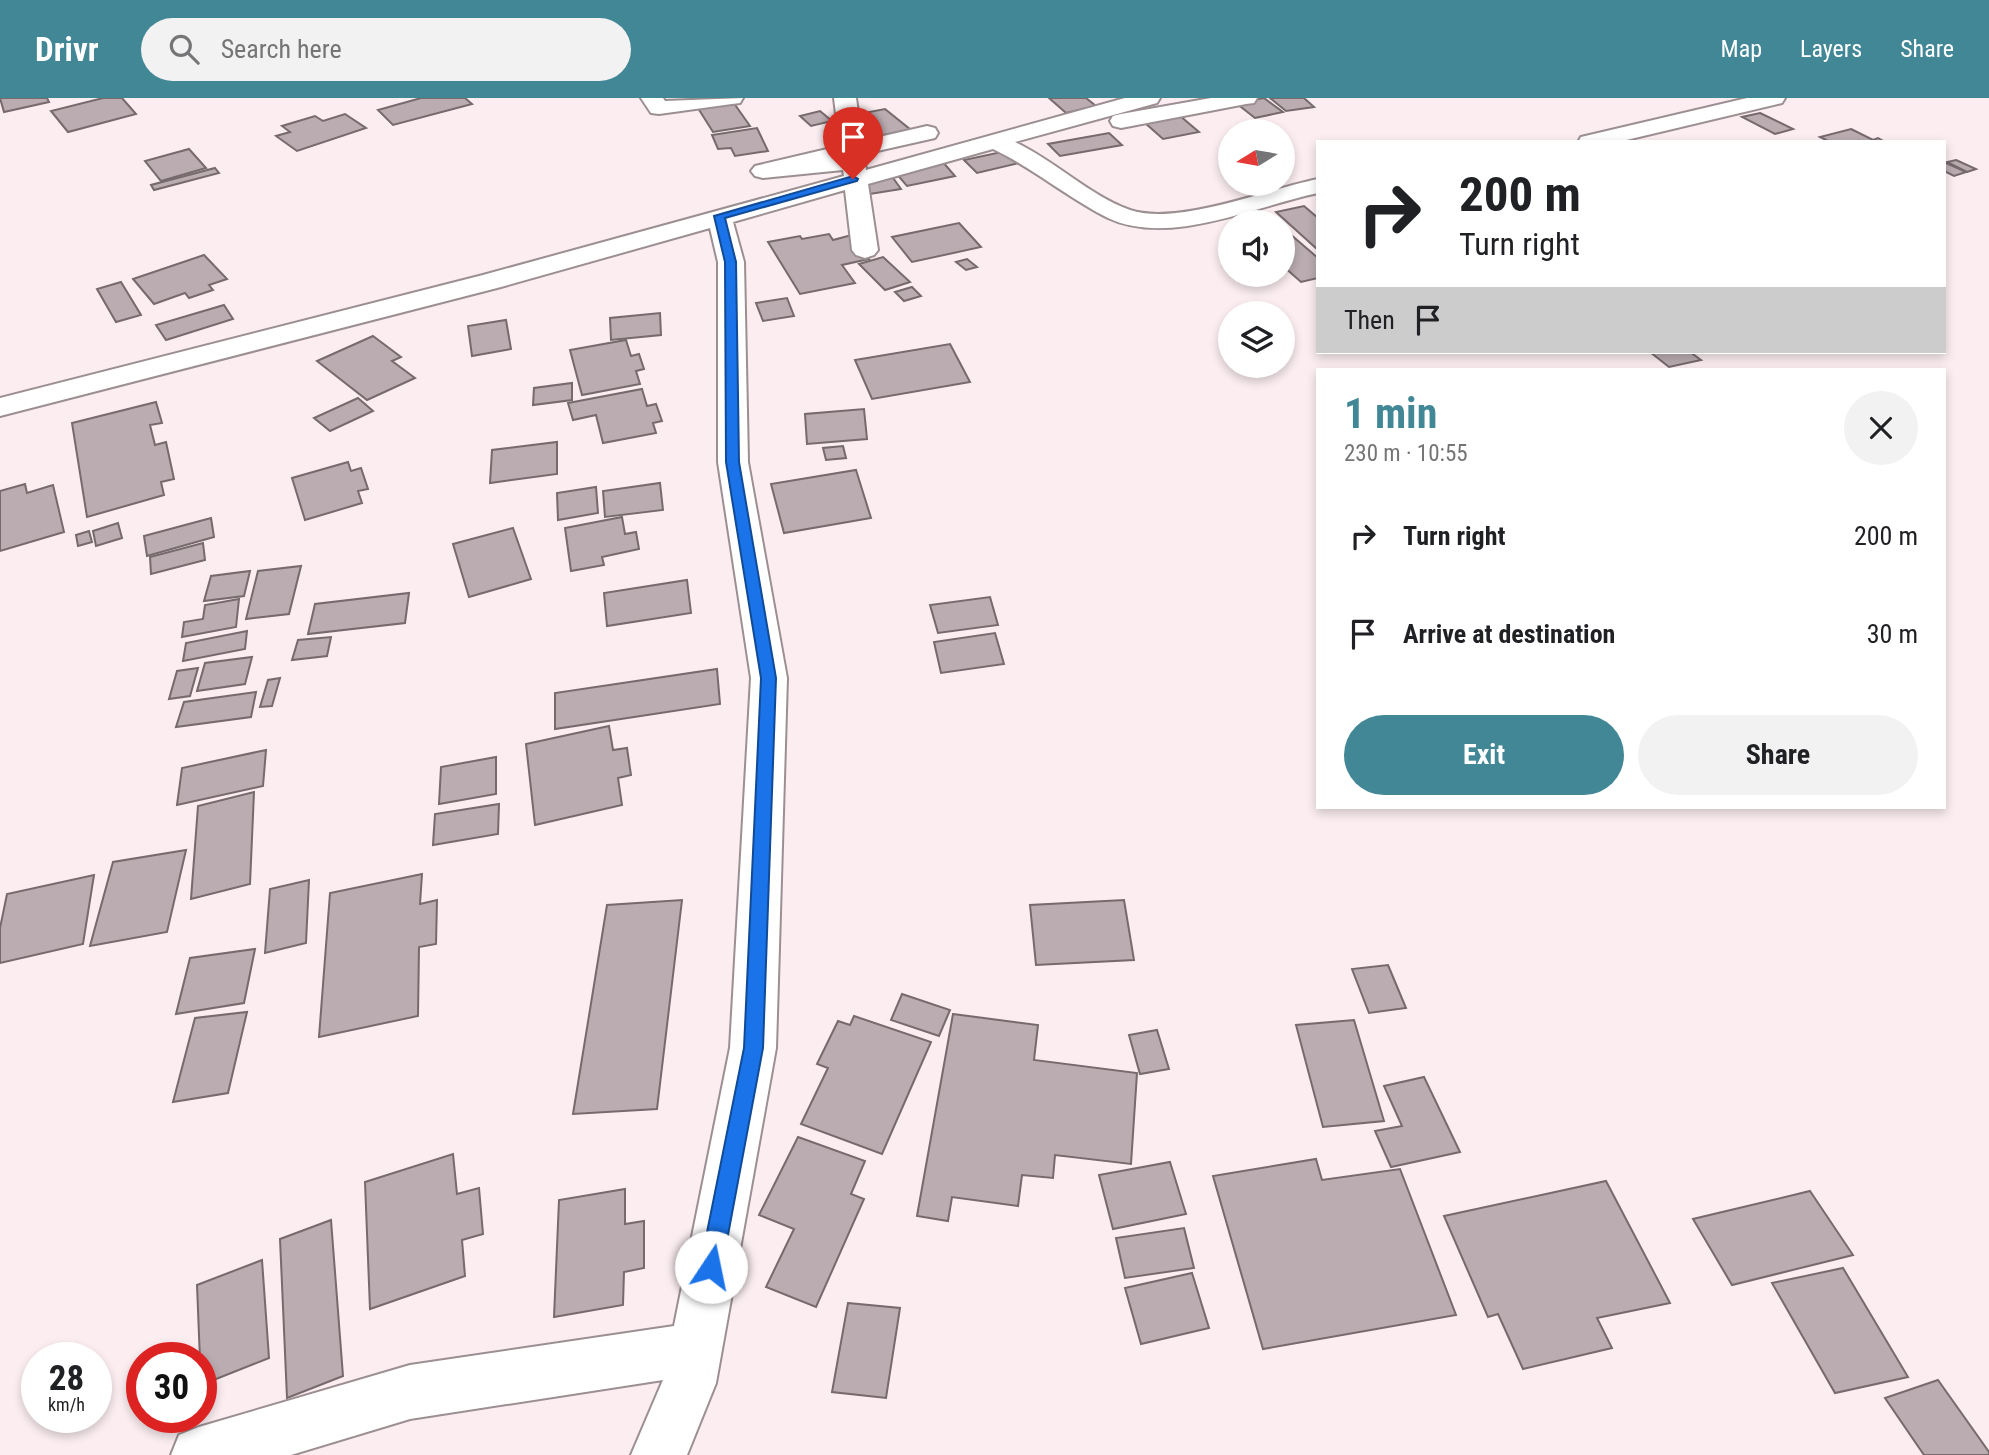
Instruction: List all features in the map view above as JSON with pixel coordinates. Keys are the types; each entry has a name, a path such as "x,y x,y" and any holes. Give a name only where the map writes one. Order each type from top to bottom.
{"street":[{"path":"652,98 659,108 732,98"},
{"path":"845,98 865,250"},
{"path":"1022,111 1076,98"},
{"path":"0,407 323,326 1149,98"},
{"path":"954,127 763,171 888,159 999,143 1246,98"},
{"path":"1597,140 1774,98"},
{"path":"999,143 1021,153 1121,215 1142,221 1179,219 1316,186"},
{"path":"659,1455 689,1383 753,1048 769,678 733,462 731,262 719,216"},
{"path":"200,1455 410,1392 695,1349"}],"building":[{"path":"0,98 47,98 49,102 4,112"},
{"path":"103,98 122,98 136,114 68,132 51,111"},
{"path":"421,98 465,98 472,104 393,125 378,110"},
{"path":"1049,98 1086,98 1096,106 1066,113"},
{"path":"1264,98 1283,112 1255,118 1236,103"},
{"path":"1270,98 1304,98 1314,107 1286,111"},
{"path":"731,99 750,126 713,132 696,105"},
{"path":"885,109 911,130 860,139 837,118"},
{"path":"820,111 832,121 811,126 800,116"},
{"path":"1760,113 1793,129 1775,134 1742,117"},
{"path":"345,114 366,128 297,151 276,136 290,132 282,126 315,116 323,121"},
{"path":"1179,115 1199,132 1163,139 1144,122"},
{"path":"757,128 768,151 735,156 731,148 718,149 712,135"},
{"path":"1851,129 1873,140 1826,140 1820,137"},
{"path":"1109,133 1122,145 1060,156 1048,144"},
{"path":"189,149 206,168 161,181 145,161"},
{"path":"1006,151 1019,163 977,173 964,160"},
{"path":"1956,160 1976,169 1967,172 1947,162"},
{"path":"942,161 955,176 907,186 894,171"},
{"path":"1946,163 1966,172 1954,176 1946,172"},
{"path":"215,168 219,173 154,190 151,185"},
{"path":"888,171 901,189 851,197 839,179"},
{"path":"1304,206 1316,216 1316,248 1295,229 1295,210 1285,210"},
{"path":"959,223 981,247 912,262 892,237"},
{"path":"829,234 833,240 852,235 869,259 842,265 855,283 800,294 768,242"},
{"path":"1295,238 1316,256 1316,278 1301,282 1295,277"},
{"path":"204,255 227,279 209,285 213,290 189,298 185,293 154,304 133,279"},
{"path":"883,257 910,282 885,290 859,264"},
{"path":"967,259 977,267 966,270 956,262"},
{"path":"121,282 141,315 116,322 97,289"},
{"path":"912,287 921,296 904,301 895,292"},
{"path":"787,298 794,316 763,321 756,303"},
{"path":"224,305 233,319 166,340 156,325"},
{"path":"660,313 661,335 611,340 610,318"},
{"path":"506,320 511,349 472,356 468,326"},
{"path":"373,336 401,357 392,361 415,378 367,400 317,361"},
{"path":"626,340 631,356 639,354 644,369 636,371 640,384 582,395 570,350"},
{"path":"950,344 970,382 872,399 855,360"},
{"path":"1653,354 1693,354 1701,360 1669,367"},
{"path":"572,383 572,400 533,405 534,388"},
{"path":"642,389 647,406 656,404 662,421 653,423 656,433 603,443 596,415 573,420 568,403"},
{"path":"358,398 373,411 330,431 314,418"},
{"path":"156,402 162,423 150,425 155,445 166,442 174,479 161,482 164,495 87,517 72,423"},
{"path":"864,409 867,439 807,444 805,414"},
{"path":"557,442 557,474 490,483 492,450"},
{"path":"843,446 846,458 826,460 823,448"},
{"path":"348,462 351,471 361,468 368,489 358,491 362,503 305,520 292,478"},
{"path":"856,470 871,518 784,533 771,484"},
{"path":"660,483 663,510 605,517 603,491"},
{"path":"25,484 27,493 53,485 64,532 0,551 0,491"},
{"path":"596,487 598,513 558,520 557,493"},
{"path":"622,517 625,534 636,532 639,549 602,557 604,565 571,571 565,528"},
{"path":"211,518 214,537 147,556 144,536"},
{"path":"118,523 122,538 96,546 93,531"},
{"path":"513,528 531,579 469,597 453,544"},
{"path":"89,531 92,542 78,546 76,535"},
{"path":"203,543 205,560 151,574 150,557"},
{"path":"301,566 289,614 246,619 258,571"},
{"path":"250,571 244,596 204,601 211,576"},
{"path":"687,580 691,613 607,626 604,593"},
{"path":"409,593 405,623 308,634 315,604"},
{"path":"990,597 998,625 938,633 930,605"},
{"path":"239,599 236,627 182,637 184,622 203,619 205,605"},
{"path":"247,631 245,649 183,661 186,643"},
{"path":"995,633 1004,664 941,673 934,642"},
{"path":"331,637 327,656 292,660 298,640"},
{"path":"252,657 245,684 197,691 205,663"},
{"path":"198,668 190,696 169,699 177,671"},
{"path":"717,669 720,704 555,729 555,693"},
{"path":"280,678 272,706 260,707 268,680"},
{"path":"256,692 251,717 176,727 184,702"},
{"path":"609,726 613,750 627,748 631,775 618,778 622,805 535,825 526,744"},
{"path":"266,750 263,786 177,805 182,768"},
{"path":"496,757 496,794 439,804 441,767"},
{"path":"254,792 250,884 191,899 198,806"},
{"path":"499,804 498,834 433,845 435,814"},
{"path":"186,850 167,932 90,946 113,862"},
{"path":"422,874 420,904 437,900 436,944 419,947 418,1016 319,1037 330,893"},
{"path":"94,875 83,944 0,963 0,928 7,894"},
{"path":"309,880 306,943 265,953 270,889"},
{"path":"682,900 657,1109 573,1114 607,905"},
{"path":"1124,900 1134,960 1036,965 1030,905"},
{"path":"255,949 244,1003 176,1014 190,958"},
{"path":"1388,965 1406,1008 1369,1013 1352,969"},
{"path":"902,994 950,1010 939,1036 891,1020"},
{"path":"247,1012 228,1093 173,1102 195,1018"},
{"path":"953,1014 1038,1025 1034,1060 1137,1073 1131,1164 1055,1155 1053,1178 1022,1175 1018,1206 952,1197 948,1221 917,1216"},
{"path":"854,1016 931,1042 882,1154 801,1124 828,1068 817,1064 838,1021 850,1025"},
{"path":"1354,1020 1384,1121 1323,1127 1296,1025"},
{"path":"1157,1030 1169,1069 1140,1074 1129,1035"},
{"path":"1424,1077 1460,1152 1391,1167 1375,1131 1402,1126 1384,1086"},
{"path":"798,1137 865,1161 851,1194 864,1199 816,1307 766,1287 794,1229 759,1215"},
{"path":"453,1154 457,1194 479,1188 483,1234 462,1240 465,1276 370,1309 365,1182"},
{"path":"1316,1159 1322,1180 1400,1169 1456,1315 1263,1349 1213,1176"},
{"path":"1170,1162 1186,1214 1113,1229 1099,1175"},
{"path":"1606,1181 1670,1303 1597,1318 1612,1348 1523,1369 1498,1314 1488,1317 1444,1216"},
{"path":"625,1189 625,1224 644,1221 644,1268 624,1272 623,1305 554,1317 559,1200"},
{"path":"1810,1191 1853,1255 1732,1285 1693,1219"},
{"path":"331,1220 343,1376 287,1398 280,1239"},
{"path":"1184,1228 1194,1268 1125,1278 1116,1238"},
{"path":"262,1260 269,1358 217,1379 217,1342 199,1342 197,1285"},
{"path":"1843,1268 1908,1377 1835,1393 1772,1283"},
{"path":"1192,1273 1209,1328 1141,1344 1125,1288"},
{"path":"848,1303 900,1308 886,1398 832,1392"},
{"path":"1938,1380 1989,1455 1924,1455 1885,1398"}],"route":[{"path":"711,1267 753,1048 769,678 733,462 731,262 719,216 853,179"}]}
